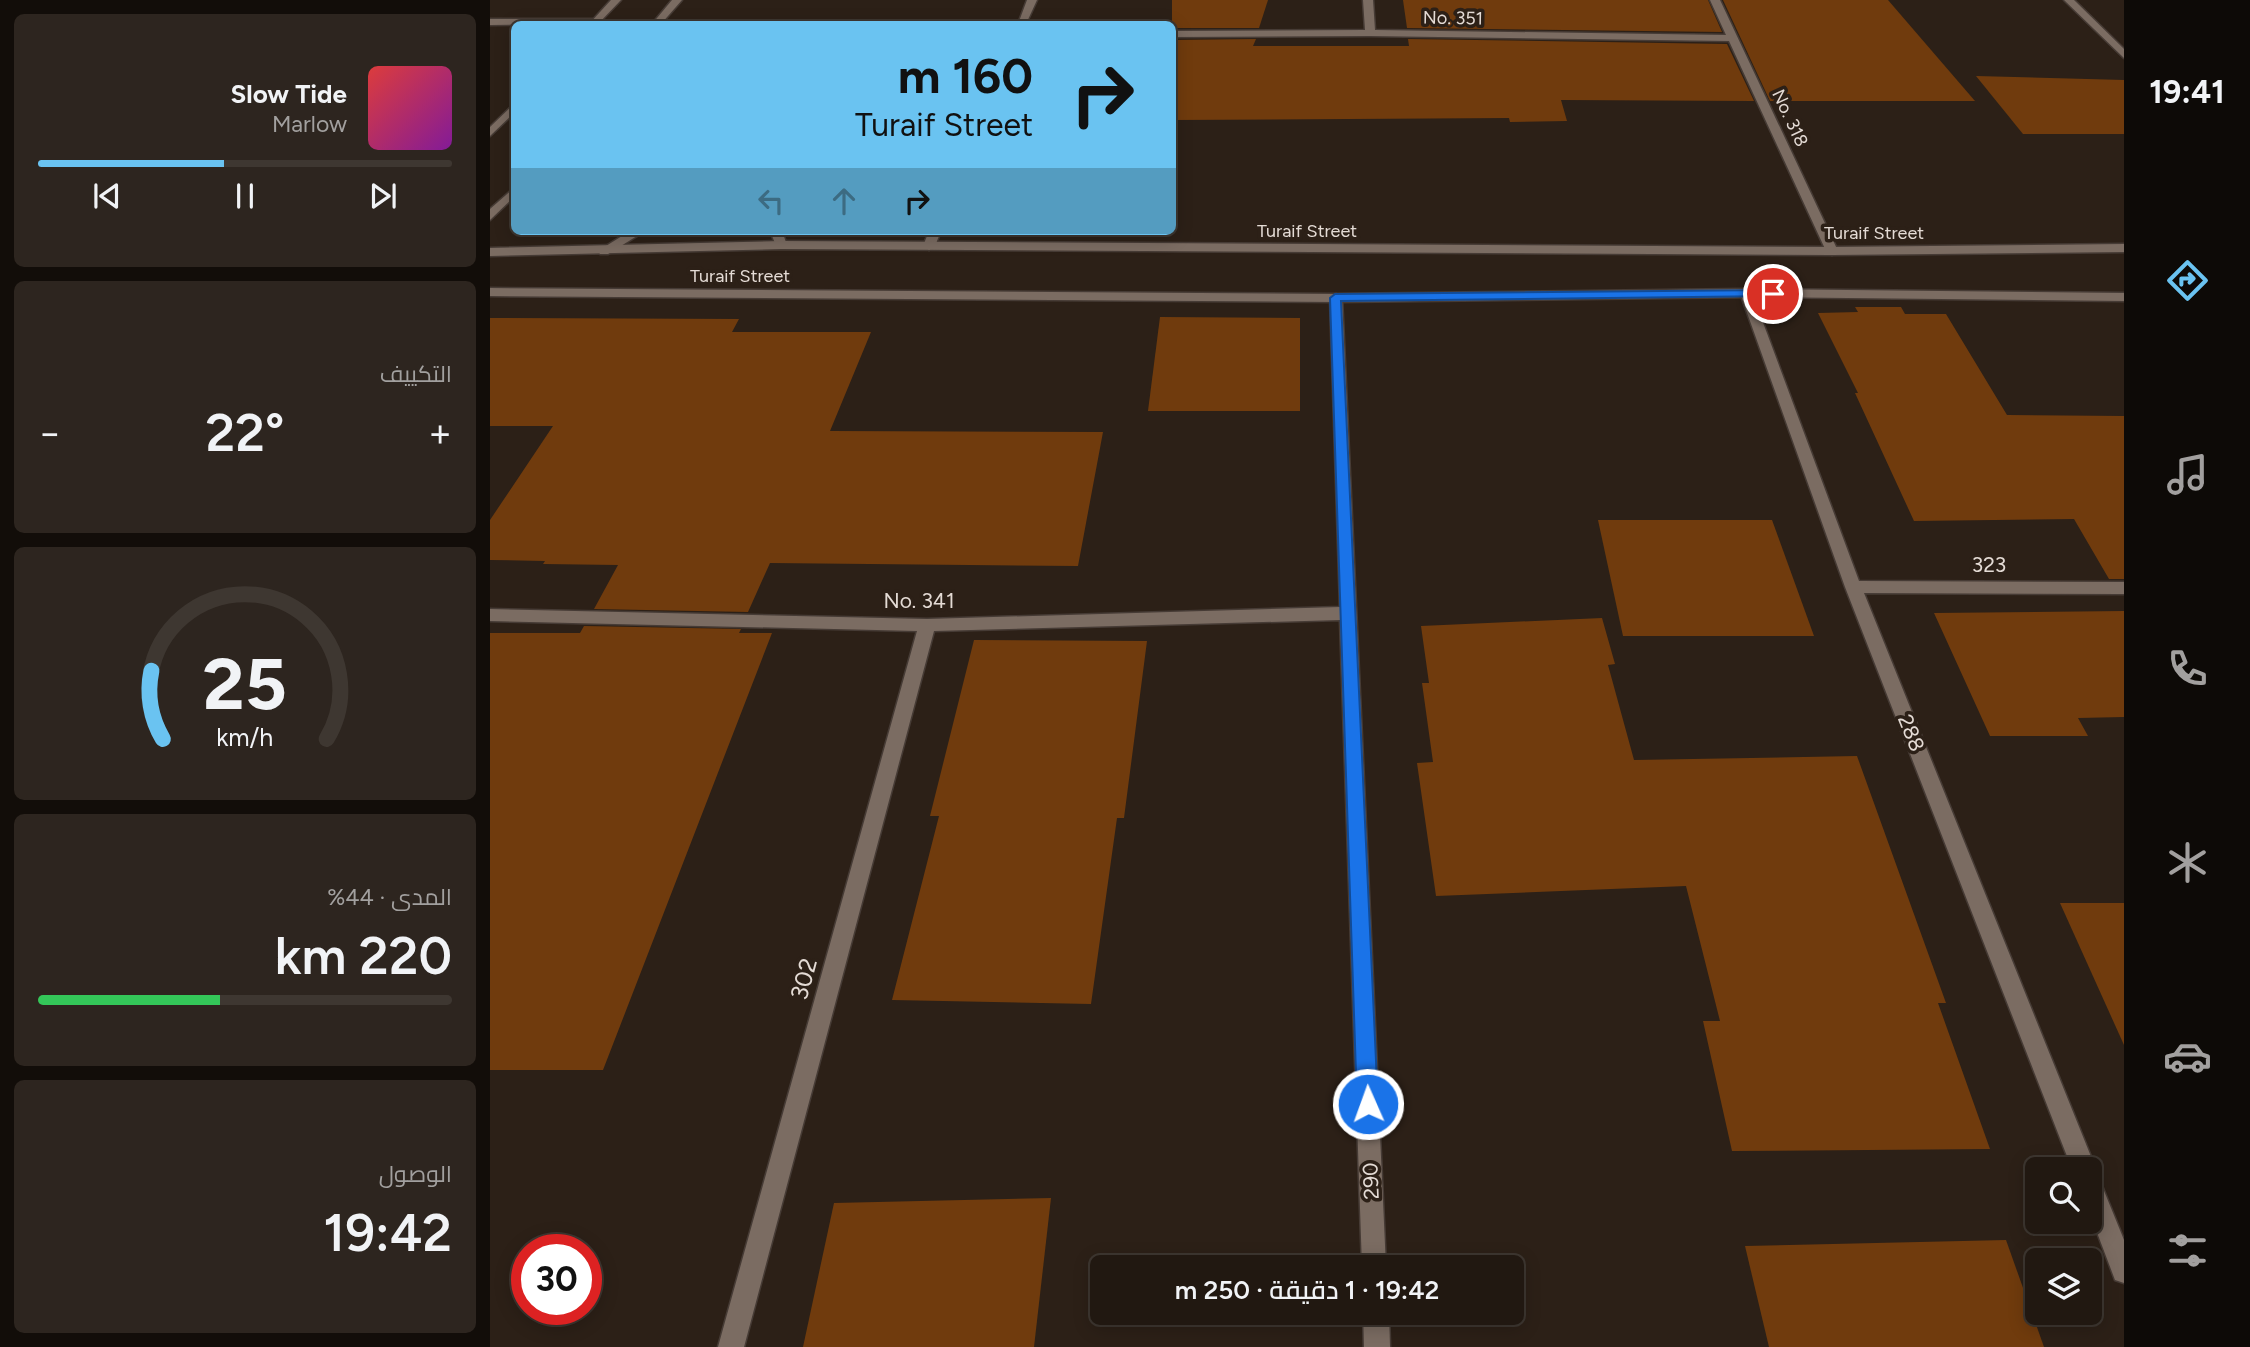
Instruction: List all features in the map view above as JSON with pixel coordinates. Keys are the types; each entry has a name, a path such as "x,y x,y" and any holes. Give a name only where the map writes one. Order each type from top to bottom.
{"street":[{"path":"596,21 616,0"},
{"path":"659,21 677,0"},
{"path":"1023,21 1032,0"},
{"path":"1368,0 1370,33"},
{"name":"No. 318","path":"1715,0 1832,251"},
{"path":"2069,0 2124,55"},
{"path":"490,22 511,22"},
{"name":"No. 351","path":"1176,34 1370,33 1734,38"},
{"path":"490,133 511,110"},
{"path":"490,216 511,194"},
{"path":"604,251 632,235"},
{"path":"777,235 781,245"},
{"path":"929,246 933,235"},
{"name":"Turaif Street","path":"490,252 781,245 1832,251 2124,248"},
{"name":"Turaif Street","path":"490,292 1335,298 1746,293 2124,297"},
{"name":"288","path":"1746,293 1853,587 2079,1157"},
{"name":"290","path":"1335,298 1374,1255"},
{"name":"323","path":"1853,587 2124,588"},
{"name":"No. 341","path":"490,615 927,625 1349,613"},
{"name":"302","path":"731,1347 927,625"},
{"path":"2102,1215 2124,1271"},
{"path":"1376,1325 1377,1347"}],"building":[{"path":"1172,0 1268,0 1259,28 1176,28 1176,21 1172,21"},
{"path":"1403,0 1708,0 1722,32 1407,28"},
{"path":"1723,0 1888,0 1975,101 1770,101"},
{"path":"1256,39 1253,46 1409,46 1408,39 1727,44 1754,101 1561,100 1567,121 1510,122 1509,118 1176,120 1176,40"},
{"path":"1976,76 2124,80 2124,134 2023,134"},
{"path":"1855,307 1901,307 1905,314 1946,314 2007,415 2124,416 2124,579 2109,579 2074,519 1914,521 1855,393 1858,393 1818,313 1858,312"},
{"path":"1160,317 1300,318 1300,411 1148,411"},
{"path":"490,318 739,319 732,332 871,332 830,431 1103,432 1078,566 770,563 748,612 594,609 618,565 490,560 490,520 553,426 490,426"},
{"path":"1598,520 1772,520 1814,636 1623,636"},
{"path":"2124,611 2124,717 2078,718 2088,736 1990,736 1934,613"},
{"path":"1602,618 1615,664 1608,665 1634,760 1857,756 1946,1003 1938,1003 1990,1149 1732,1151 1703,1021 1720,1021 1686,886 1436,896 1417,763 1433,762 1422,683 1429,683 1421,626"},
{"path":"584,626 741,629 739,633 772,633 603,1070 490,1070 490,633 580,633"},
{"path":"974,640 1147,641 1124,818 1117,818 1091,1004 892,1000 939,816 930,816"},
{"path":"2060,903 2124,903 2124,1045"},
{"path":"1051,1198 1034,1347 803,1347 834,1203"},
{"path":"2006,1240 2025,1294 2025,1325 2036,1325 2044,1347 1769,1347 1745,1246"}],"route":[{"path":"1368,1104 1335,298 1773,294"}]}
